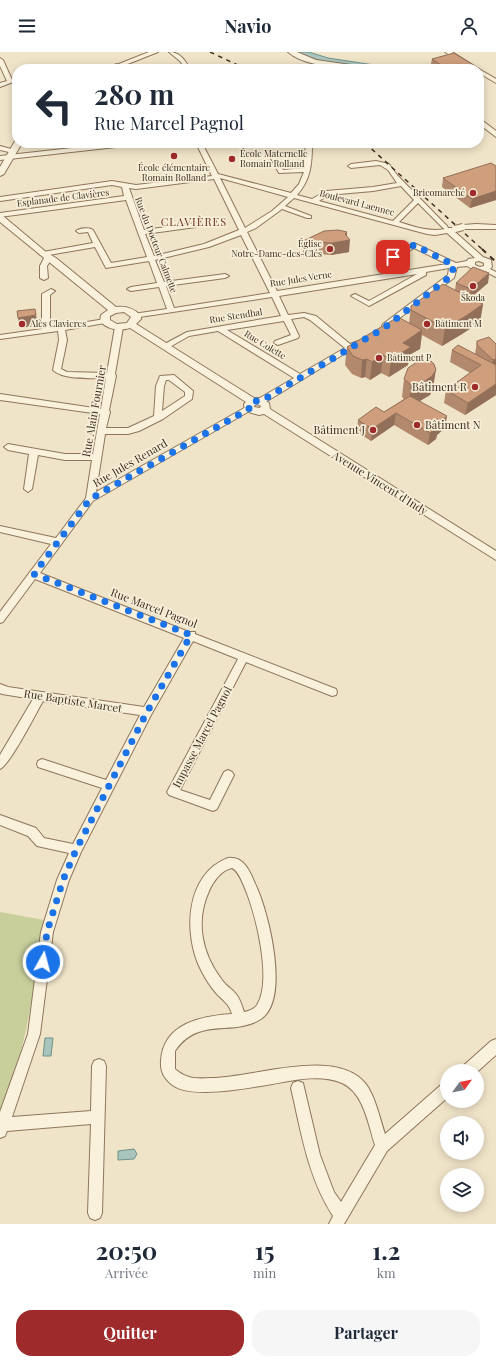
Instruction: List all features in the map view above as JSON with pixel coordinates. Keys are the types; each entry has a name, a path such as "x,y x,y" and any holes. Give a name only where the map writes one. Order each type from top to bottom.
{"street":[{"path":"126,64 155,52"},
{"path":"172,52 184,64"},
{"path":"293,52 315,62 330,64"},
{"path":"448,52 468,64"},
{"path":"0,60 9,80"},
{"path":"484,74 496,81"},
{"path":"0,85 8,83 10,82 9,80 12,80"},
{"path":"484,124 496,135"},
{"path":"0,174 15,148"},
{"path":"0,152 11,155 83,148"},
{"path":"204,148 229,205 295,336 278,343"},
{"path":"79,231 90,230 98,244 105,267 180,253 243,231 282,207 300,188 307,170 309,148"},
{"path":"270,151 281,172 307,170"},
{"path":"0,152 11,155"},
{"path":"351,166 380,162 392,171 394,176 480,259 488,262 488,267 485,269"},
{"name":"Esplanade de Clavières","path":"125,185 134,181 215,174"},
{"name":"Esplanade de Clavières","path":"0,199 112,183 136,187 215,174"},
{"name":"Boulevard Laennec","path":"215,174 395,222 427,232 435,233 449,229 476,226 496,227"},
{"path":"314,201 326,193 373,189 402,184"},
{"name":"Rue du Docteur Calmette","path":"125,185 128,198 171,310"},
{"name":"Esplanade de Clavières","path":"0,216 128,198"},
{"path":"395,222 418,199"},
{"path":"282,207 309,217"},
{"path":"0,216 110,315 110,326 119,328 131,325 136,316 130,311 110,315 61,329 0,337"},
{"path":"142,232 196,225"},
{"path":"45,257 98,244"},
{"path":"377,332 451,276 454,265 414,245 393,257"},
{"path":"44,278 42,269 45,257"},
{"path":"480,259 473,260 470,263 475,269 485,269 496,275"},
{"name":"Rue Jules Verne","path":"136,316 470,263"},
{"path":"355,296 369,304 429,269"},
{"path":"131,289 225,276"},
{"path":"46,331 46,294 50,291"},
{"name":"Rue Stendhal","path":"165,346 187,334 304,315 313,318 350,348"},
{"name":"Avenue Vincent d'Indy","path":"131,325 496,556"},
{"name":"Rue Alain Fournier","path":"90,499 106,412 119,328"},
{"path":"61,329 63,340 57,370 65,374 112,376"},
{"name":"Rue Colette","path":"220,329 300,378"},
{"name":"Rue Jules Renard","path":"0,619 90,499 257,405 364,340"},
{"path":"102,431 127,431 144,424 158,416 189,397 189,391 171,377 163,378 160,386 158,416"},
{"path":"0,397 106,412"},
{"path":"8,448 66,457 98,456"},
{"path":"28,489 34,452"},
{"path":"0,529 58,542"},
{"name":"Rue Marcel Pagnol","path":"34,574 332,692"},
{"path":"98,1117 1,1128 34,1034 47,932 63,880 76,850 147,712 191,635"},
{"name":"Impasse Marcel Pagnol","path":"228,775 214,806 173,792 244,657"},
{"name":"Rue Baptiste Marcet","path":"0,688 6,691 147,712"},
{"path":"0,764 40,696"},
{"path":"42,764 110,786"},
{"path":"0,820 32,832 41,842 76,850"},
{"path":"240,1020 232,998 221,990 203,964 198,949 195,931 196,911 205,886 222,866 229,863 235,863 238,865 253,892 263,923 269,981 268,997 263,1009 252,1017 240,1020 216,1021 199,1025 185,1031 174,1041 169,1049 167,1062 169,1073 174,1080 184,1084 216,1086 307,1072 326,1072 348,1078 362,1089 382,1146"},
{"path":"476,1064 496,1046"},
{"path":"95,1213 99,1066"},
{"path":"298,1088 313,1155 339,1220"},
{"path":"339,1220 382,1146 440,1095"}],"green space":[{"path":"0,912 44,920 33,994 23,1042 17,1066 0,1112"}],"water":[{"path":"297,52 309,52 328,58 368,64 335,64"},
{"path":"45,1038 53,1038 51,1056 43,1056"},
{"path":"134,1149 137,1154 134,1159 118,1160 118,1151"}],"building":[{"path":"454,53 472,64 440,64 432,59"},
{"name":"Bricomarché","path":"491,163 496,166 496,191 472,199 443,178"},
{"path":"338,230 347,232 345,234 350,240 332,243 303,241 324,231"},
{"path":"473,267 489,273 471,289 456,283"},
{"path":"443,284 483,304 445,328 411,310 411,306"},
{"path":"35,309 36,315 18,318 17,311"},
{"path":"398,317 422,330 403,343 411,347 391,359 383,355 372,362 367,359 362,360 353,356 347,347"},
{"path":"489,337 496,344 496,359 493,360 477,345 477,341"},
{"path":"458,345 496,365 496,384 468,403 446,390 481,365 452,350"},
{"path":"420,360 431,361 436,370 432,376 422,383 411,385 404,379 408,368"},
{"path":"410,396 447,416 436,426 438,427 430,433 396,413 372,429 358,420 376,407 384,412"}],"railway":[{"path":"210,52 235,64"},
{"path":"371,148 483,250"},
{"path":"482,249 496,262"}],"place":[{"name":"École élémentaire Romain Rolland","path":"174,156"},
{"name":"École Maternelle Romain Rolland","path":"232,159"},
{"name":"Bricomarché","path":"473,193"},
{"name":"Église Notre-Dame-des-Clés","path":"330,249"},
{"name":"Škoda","path":"473,286"},
{"name":"Alès Clavieres","path":"22,324"},
{"name":"Bâtiment M","path":"427,324"},
{"name":"Bâtiment P","path":"379,358"},
{"name":"Bâtiment R","path":"475,387"},
{"name":"Bâtiment N","path":"417,425"},
{"name":"Bâtiment J","path":"373,430"}],"district":[{"name":"CLAVIÈRES","path":"194,222"}],"route":[{"path":"43,962 47,932 63,880 76,850 147,712 191,635 34,574 90,499 249,409 248,406 252,402 258,400 261,401 384,328 451,276 454,269 454,265 414,245 393,257"}]}
